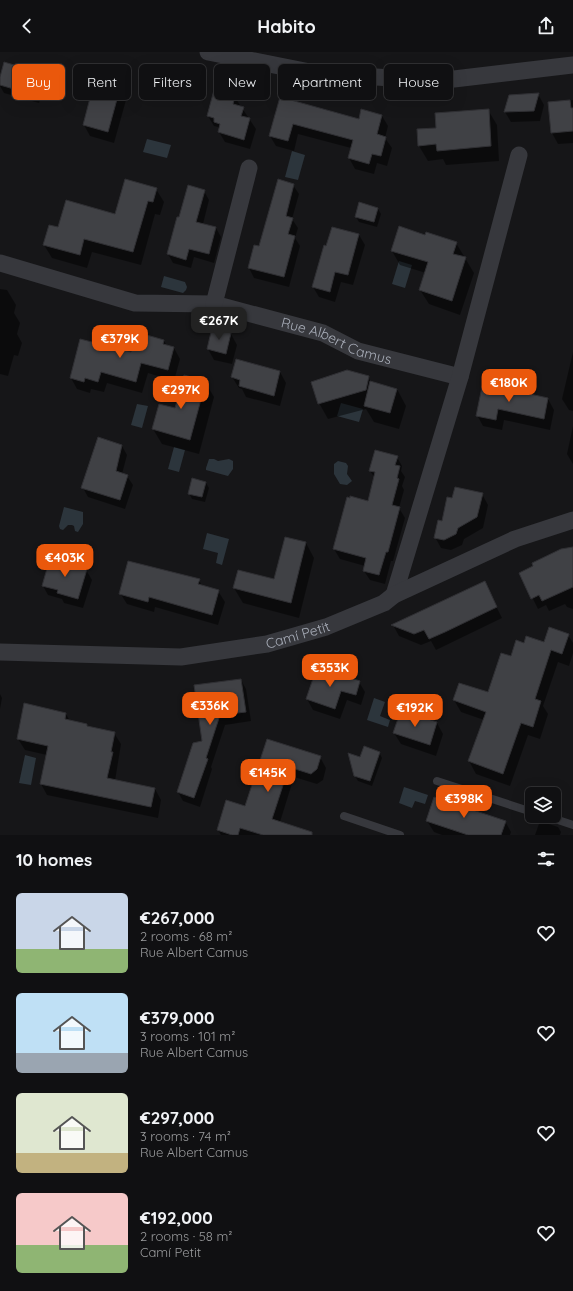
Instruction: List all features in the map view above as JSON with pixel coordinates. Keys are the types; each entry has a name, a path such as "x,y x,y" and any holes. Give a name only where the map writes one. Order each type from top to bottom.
{"street":[{"path":"208,52 315,73 437,81 573,65"},
{"path":"394,595 460,377 519,155"},
{"path":"214,304 249,168"},
{"name":"Rue Albert Camus","path":"0,263 135,303 214,304 323,333 358,351 460,377"},
{"name":"Camí Petit","path":"0,652 189,656 267,644 326,627 384,604 394,595 515,538 573,520"}],"lane":[{"path":"437,780 525,810"},
{"path":"344,816 400,835"},
{"path":"561,821 573,825"}],"shaded area":[{"path":"147,139 171,145 167,158 143,152"},
{"path":"292,151 305,155 298,180 285,177"},
{"path":"399,261 412,265 405,288 392,284"},
{"path":"164,276 185,282 187,287 186,290 183,293 161,287"},
{"path":"341,403 363,409 359,422 337,416"},
{"path":"137,404 148,406 142,428 131,425"},
{"path":"174,447 185,450 179,472 168,469"},
{"path":"209,459 218,461 229,459 233,461 233,469 228,476 206,470"},
{"path":"338,461 346,463 348,466 347,474 352,481 347,485 340,484 334,474 334,464"},
{"path":"64,507 83,512 83,524 78,532 75,531 74,526 72,525 68,525 63,530 60,529 59,526"},
{"path":"207,533 229,539 222,565 216,563 218,553 203,549"},
{"path":"374,698 385,702 380,716 390,720 388,727 367,720"},
{"path":"25,755 36,758 31,785 19,783"},
{"path":"404,787 428,795 425,804 415,801 412,808 399,803"}],"building":[{"path":"4,62 12,64 12,89 0,85 0,77"},
{"path":"214,90 214,100 234,100 233,104 244,107 241,116 250,118 244,140 218,132 220,124 214,122 214,118 207,116"},
{"path":"539,93 534,111 504,112 509,95"},
{"path":"90,100 117,100 108,132 83,125"},
{"path":"279,100 291,100 359,119 361,109 382,115 377,134 386,137 381,156 372,154 369,164 348,158 353,140 293,124 288,141 269,136"},
{"path":"570,100 571,108 573,108 573,131 551,133 548,102"},
{"path":"489,109 491,146 437,151 436,144 418,146 417,129 436,128 435,113"},
{"path":"125,179 157,188 153,202 148,201 133,252 84,239 80,255 43,245 49,225 58,227 66,200 115,214"},
{"path":"278,179 294,184 286,216 293,218 288,234 295,236 284,277 248,268 254,245 259,246"},
{"path":"188,185 205,190 196,222 216,227 209,254 189,249 186,260 167,254 177,217 179,217"},
{"path":"359,202 378,208 374,222 355,217"},
{"path":"399,226 425,235 426,232 457,242 453,254 466,257 452,301 419,290 428,262 391,251"},
{"path":"332,227 359,234 348,275 335,272 330,292 312,287 324,245 326,246"},
{"path":"212,328 231,333 226,354 207,349"},
{"path":"136,332 164,340 163,344 174,347 168,370 141,363 136,382 101,372 98,382 85,378 84,382 70,378 80,339 131,352"},
{"path":"236,359 280,371 274,396 239,386 240,380 231,377"},
{"path":"347,370 369,376 366,390 318,404 311,382"},
{"path":"184,375 206,381 190,440 152,429 159,404 175,408"},
{"path":"370,381 397,389 390,413 364,406"},
{"path":"483,382 498,385 498,387 548,398 544,419 498,409 496,420 476,416"},
{"path":"98,437 122,445 116,471 128,475 120,500 81,488"},
{"path":"375,450 398,456 395,465 400,466 397,478 399,479 392,505 400,507 388,552 386,552 379,575 363,571 366,558 333,549 347,497 350,498 350,496 368,501 375,472 369,471"},
{"path":"192,478 206,482 202,497 188,494"},
{"path":"455,487 483,493 477,517 458,528 456,534 444,540 434,538 438,520 442,521 447,497 452,498"},
{"path":"285,537 306,542 291,603 233,588 238,570 274,579"},
{"path":"573,547 573,587 542,601 539,595 531,599 519,573 533,566 532,563 561,549"},
{"path":"50,558 87,569 78,599 57,593 58,590 42,586"},
{"path":"128,561 200,579 198,584 219,590 212,615 149,597 148,602 119,594"},
{"path":"485,581 497,607 445,632 429,639 424,630 414,634 391,625"},
{"path":"549,627 569,634 562,654 551,650 535,699 541,701 533,727 521,723 503,774 468,761 486,712 453,700 459,683 488,692 501,653 511,656 516,640 524,643 526,636 544,642"},
{"path":"317,667 360,681 356,695 341,691 335,709 306,699"},
{"path":"241,679 246,712 220,715 206,758 208,759 194,798 177,792 193,743 202,741 194,685"},
{"path":"24,703 66,713 65,719 87,724 87,726 115,732 111,752 113,752 107,778 155,788 151,807 40,784 48,746 17,739"},
{"path":"401,710 437,722 430,745 393,733"},
{"path":"267,739 321,756 317,769 311,774 289,767 272,819 312,832 312,835 263,835 240,828 238,835 232,835 217,830 226,800 245,806"},
{"path":"364,746 380,752 370,781 354,776 348,753 360,757"},
{"path":"434,797 506,821 501,835 468,835 426,821"}]}
